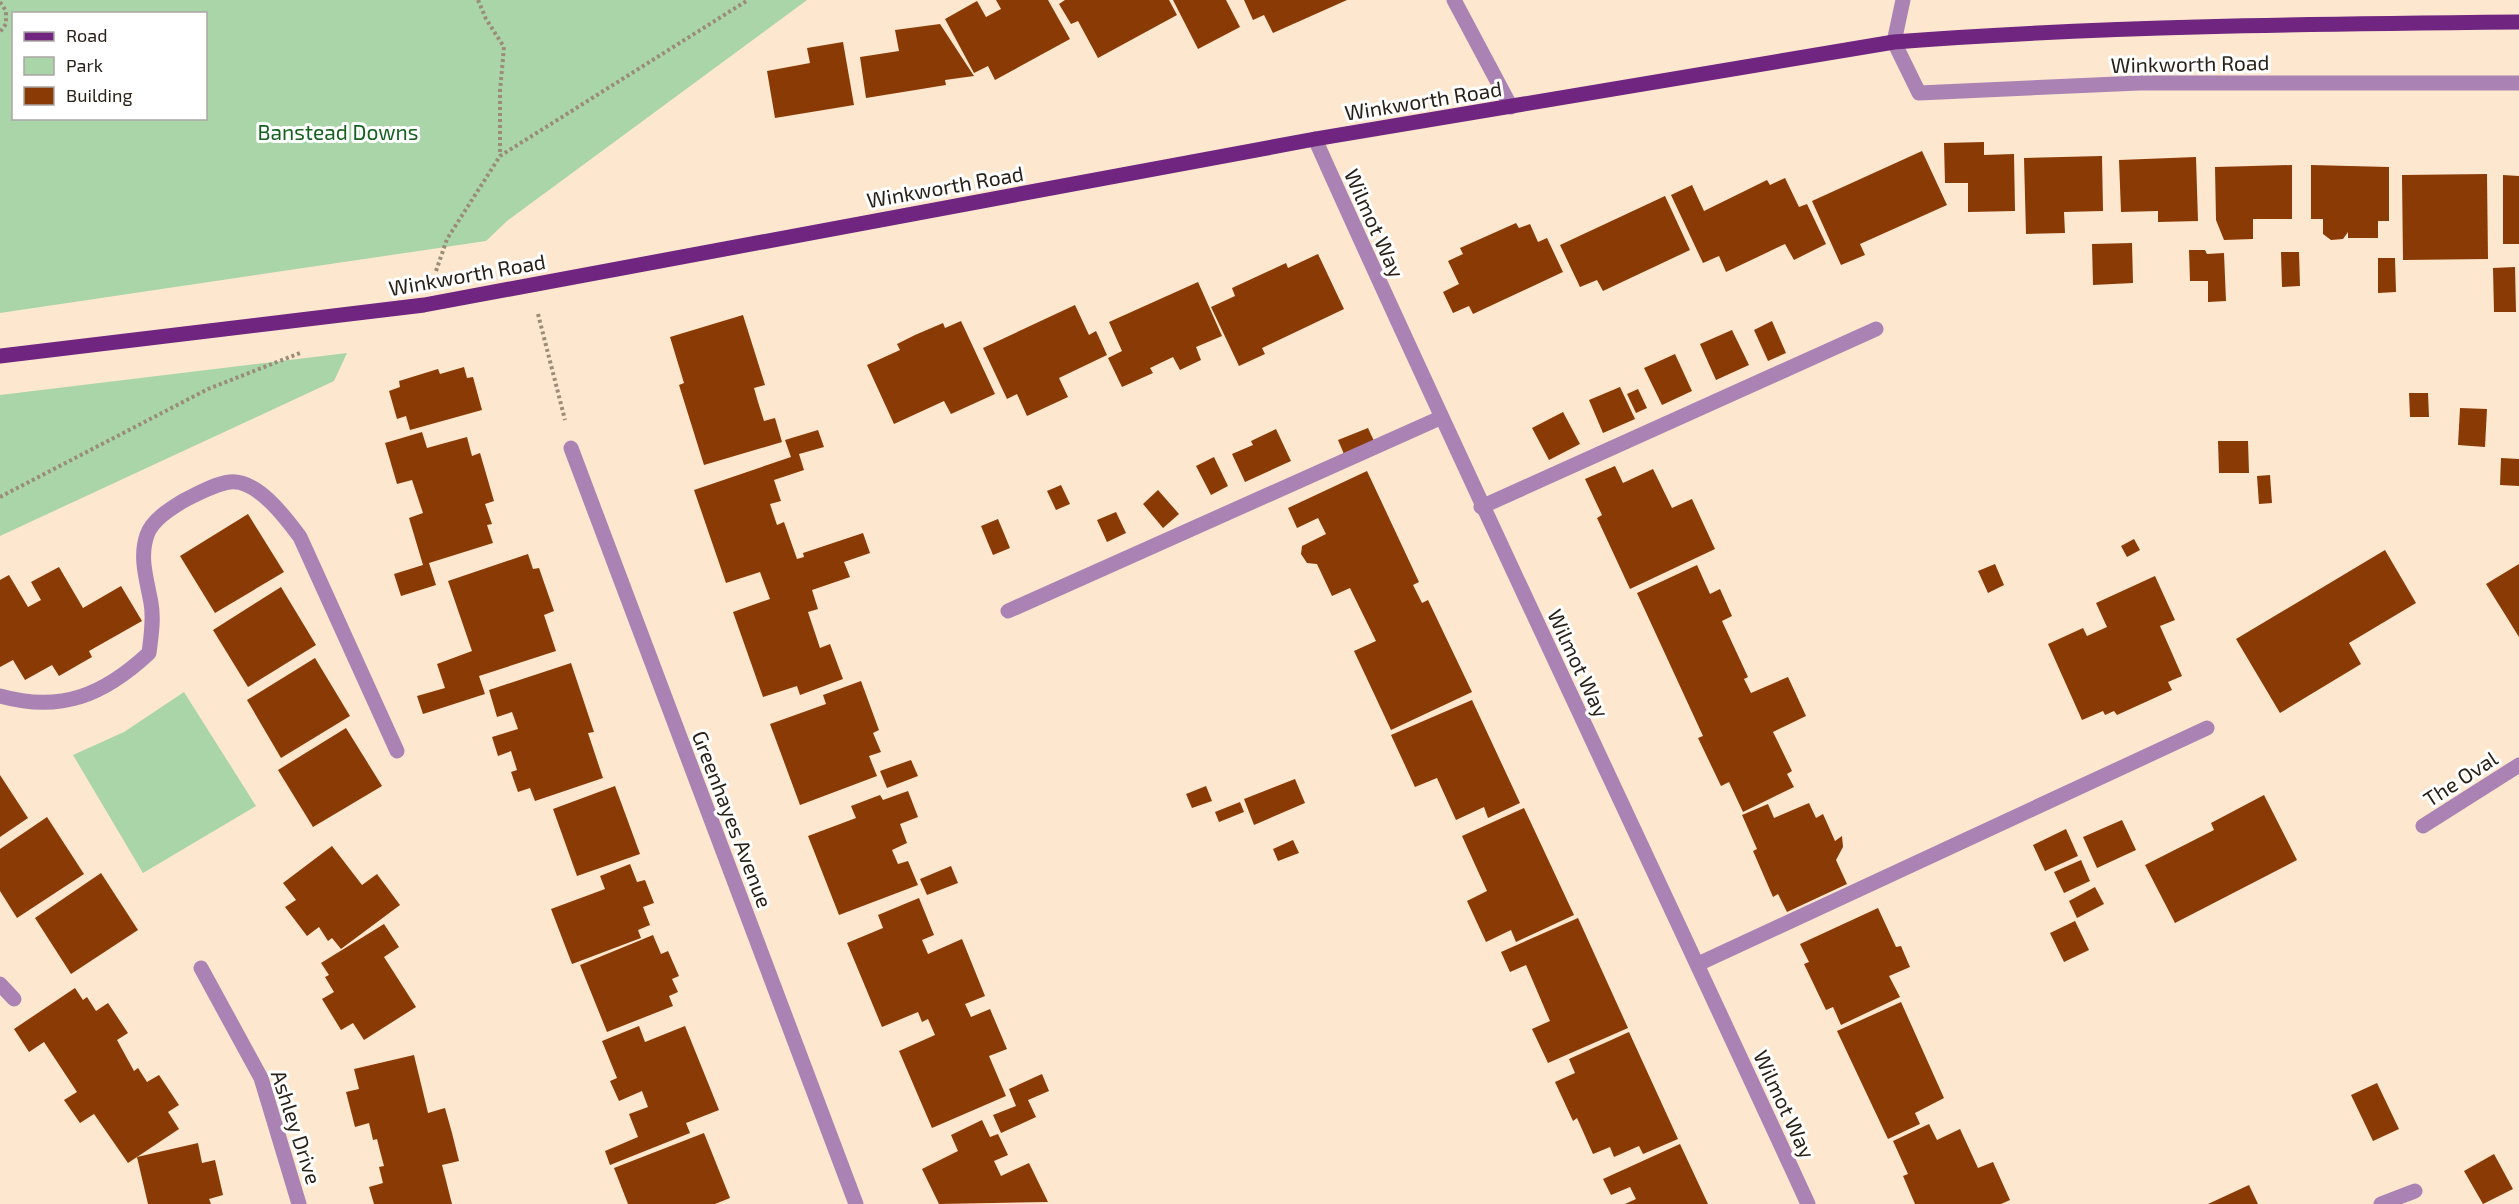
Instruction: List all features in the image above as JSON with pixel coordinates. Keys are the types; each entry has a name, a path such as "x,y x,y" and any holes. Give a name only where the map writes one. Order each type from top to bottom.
{"main road":[{"name":"Winkworth Road","path":"0,356 424,304 1315,139 1894,42 1983,35 2270,24 2519,22"}],"street":[{"path":"1454,0 1511,107"},
{"path":"1894,42 1903,0"},
{"name":"Winkworth Road","path":"1894,42 1919,93 2139,82 2519,83"},
{"name":"Wilmot Way","path":"1315,139 1481,507 1698,964 1808,1204"},
{"path":"1481,507 1876,329"},
{"path":"1008,610 1440,418"},
{"name":"Greenhayes Avenue","path":"572,448 856,1204"},
{"path":"0,696 25,703 61,702 93,694 126,675 149,653 152,604 143,559 147,534 166,511 199,492 232,482 256,490 280,510 300,537 397,751"},
{"path":"1698,964 2207,728"},
{"name":"The Oval","path":"2423,826 2519,765"},
{"name":"Ashley Drive","path":"201,968 261,1078 299,1204"},
{"path":"0,984 14,999"},
{"path":"2380,1204 2415,1191"}],"path":[{"path":"478,0 486,19 504,47 500,91 500,156"},
{"path":"424,304 447,239 500,156 748,0"},
{"path":"0,2 6,11 6,24 0,32"},
{"path":"531,284 572,448"},
{"path":"0,497 208,389 306,351"}],"green space":[{"name":"Banstead Downs","path":"0,0 807,0 507,221 486,241 0,313"},
{"path":"347,353 334,381 0,536 0,395"},
{"path":"184,692 256,806 143,873 73,755 124,732"}],"building":[{"path":"996,0 1048,0 1070,39 995,80 988,66 974,73 945,19 977,1 986,17 1001,9"},
{"path":"1065,0 1169,0 1177,15 1098,58 1078,21 1071,24 1059,4"},
{"path":"1173,0 1226,0 1240,27 1198,49"},
{"path":"1244,0 1347,0 1273,33 1264,15 1253,20"},
{"path":"940,24 974,76 945,80 946,85 866,98 860,57 899,51 895,30"},
{"path":"843,42 854,105 775,118 767,71 810,63 807,48"},
{"path":"1984,142 1984,155 2014,154 2015,211 1968,212 1968,183 1945,183 1944,143"},
{"path":"1922,151 1947,205 1860,244 1865,255 1841,265 1812,201"},
{"path":"2102,156 2103,211 2064,212 2065,233 2026,234 2024,158"},
{"path":"2196,157 2198,221 2158,222 2158,211 2121,212 2119,160"},
{"path":"2292,165 2292,219 2253,219 2253,239 2224,240 2216,220 2215,167"},
{"path":"2311,165 2389,167 2389,221 2378,221 2378,238 2348,238 2348,232 2343,239 2331,240 2323,234 2323,219 2311,219"},
{"path":"2487,174 2488,259 2403,260 2402,175"},
{"path":"2503,175 2519,176 2519,244 2503,244"},
{"path":"1785,178 1799,207 1807,204 1826,244 1794,260 1785,244 1726,272 1719,256 1703,263 1671,195 1692,185 1704,211 1767,180 1770,185"},
{"path":"1665,196 1690,250 1603,291 1597,280 1580,287 1560,245"},
{"path":"1516,223 1519,228 1530,224 1538,242 1547,238 1563,272 1473,314 1469,306 1453,313 1443,292 1459,284 1448,261 1463,254 1460,248"},
{"path":"2132,243 2133,283 2093,285 2092,244"},
{"path":"2189,250 2205,250 2207,254 2224,253 2226,301 2208,302 2208,281 2190,281"},
{"path":"2281,252 2299,252 2300,286 2282,287"},
{"path":"1318,254 1344,309 1262,348 1265,354 1239,366 1211,307 1235,296 1232,288 1286,263 1288,268"},
{"path":"2378,258 2395,258 2396,292 2378,293"},
{"path":"2515,267 2516,312 2494,312 2493,268"},
{"path":"1198,282 1222,336 1196,347 1201,360 1180,370 1173,357 1150,368 1153,373 1122,387 1108,358 1122,351 1109,322"},
{"path":"1075,305 1089,335 1096,331 1107,355 1059,378 1068,397 1027,416 1017,394 1007,399 983,348"},
{"path":"743,315 765,385 754,388 758,402 764,421 775,418 782,442 704,465 679,385 684,383 670,337"},
{"path":"961,321 995,394 951,414 944,401 894,424 867,365 900,350 897,344 915,335 943,323 945,328"},
{"path":"1772,321 1786,353 1768,361 1754,330"},
{"path":"1732,330 1749,365 1716,380 1700,344"},
{"path":"1675,354 1692,391 1662,405 1644,368"},
{"path":"464,367 467,378 473,377 482,410 410,430 406,416 397,419 389,391 400,387 399,381 438,369 440,374"},
{"path":"1620,387 1635,419 1603,433 1589,400"},
{"path":"1638,389 1647,408 1636,413 1627,394"},
{"path":"2409,393 2428,393 2429,417 2410,417"},
{"path":"2460,408 2487,409 2485,447 2458,445"},
{"path":"1563,412 1580,444 1549,460 1532,428"},
{"path":"1368,428 1374,441 1344,454 1338,440"},
{"path":"1276,429 1291,461 1245,482 1232,454 1253,445 1251,441"},
{"path":"818,430 824,447 799,454 804,470 774,480 781,501 770,504 777,525 784,522 797,559 804,557 803,553 863,533 870,553 844,562 850,577 812,590 818,609 808,612 820,648 830,644 843,679 800,695 797,686 763,697 733,612 770,599 760,572 726,583 694,490 791,457 785,440"},
{"path":"422,432 427,448 467,437 472,456 480,453 494,501 485,504 492,524 487,525 493,543 429,563 436,585 401,596 394,574 423,565 409,518 423,513 412,480 397,484 385,443"},
{"path":"2218,441 2248,441 2249,473 2219,473"},
{"path":"1214,457 1228,486 1211,495 1196,466"},
{"path":"2501,458 2519,459 2519,486 2500,485"},
{"path":"1615,466 1623,483 1653,469 1672,508 1692,499 1715,549 1630,589 1597,518 1602,515 1585,479"},
{"path":"1367,471 1419,582 1413,585 1422,603 1428,600 1472,692 1391,730 1354,651 1376,641 1350,588 1332,596 1317,564 1307,563 1301,554 1302,546 1326,534 1318,518 1297,528 1288,508"},
{"path":"2270,475 2272,503 2259,504 2257,476"},
{"path":"1061,485 1070,504 1056,510 1047,491"},
{"path":"1158,490 1179,514 1163,528 1143,504"},
{"path":"1116,512 1126,533 1107,542 1097,520"},
{"path":"248,514 284,572 215,613 180,556"},
{"path":"998,519 1010,548 993,555 981,526"},
{"path":"2134,539 2140,550 2127,557 2121,546"},
{"path":"2385,550 2416,603 2349,643 2361,664 2280,713 2236,639"},
{"path":"528,554 533,569 539,568 554,611 544,615 556,651 479,676 485,694 423,714 417,696 445,688 437,664 472,651 448,581"},
{"path":"1995,564 2004,585 1988,593 1978,571"},
{"path":"2519,564 2519,637 2486,584"},
{"path":"1697,565 1710,594 1720,589 1732,616 1722,621 1748,677 1744,679 1751,693 1788,677 1806,716 1773,732 1792,771 1787,774 1794,787 1743,812 1729,782 1721,786 1698,738 1703,736 1637,593"},
{"path":"59,567 83,608 121,586 142,621 89,651 92,657 59,676 52,665 25,680 13,660 0,667 0,580 9,575 28,607 41,600 31,582"},
{"path":"2155,576 2175,620 2160,626 2182,676 2168,682 2172,690 2117,715 2114,711 2105,715 2103,711 2082,720 2048,644 2083,628 2087,636 2107,627 2096,603"},
{"path":"281,587 316,645 248,687 213,630"},
{"path":"315,658 350,716 281,758 247,700"},
{"path":"571,663 594,732 588,733 603,778 535,801 530,788 518,792 511,772 517,770 511,751 498,756 492,737 518,729 512,712 497,717 489,690"},
{"path":"861,681 879,730 873,733 881,752 869,756 877,776 800,805 770,724 826,704 823,695"},
{"path":"1472,700 1520,803 1488,818 1484,807 1456,820 1437,778 1415,787 1391,735"},
{"path":"346,728 382,786 313,827 278,770"},
{"path":"911,760 918,776 887,788 880,771"},
{"path":"0,775 28,818 0,837"},
{"path":"1295,779 1305,803 1254,825 1244,799"},
{"path":"615,786 640,854 577,876 553,809"},
{"path":"1206,786 1212,801 1192,808 1186,794"},
{"path":"908,791 918,817 900,824 907,843 892,850 898,864 908,861 918,885 839,915 808,836 856,818 851,806 880,795 883,800"},
{"path":"2264,795 2297,860 2175,923 2145,865 2214,830 2211,823"},
{"path":"1240,802 1244,812 1219,822 1215,812"},
{"path":"1809,803 1816,818 1823,814 1835,841 1842,836 1843,847 1836,860 1847,884 1787,912 1778,894 1773,897 1753,851 1757,849 1742,815 1768,804 1774,818"},
{"path":"1524,808 1574,915 1516,942 1511,930 1486,942 1467,901 1487,891 1462,836"},
{"path":"47,817 84,874 17,918 0,891 0,849"},
{"path":"2122,820 2136,850 2097,868 2083,837"},
{"path":"2066,829 2078,856 2045,871 2033,845"},
{"path":"1293,840 1299,853 1278,861 1273,849"},
{"path":"332,846 362,885 377,874 400,905 341,949 332,938 328,941 319,927 307,936 285,907 296,900 283,883"},
{"path":"2081,860 2090,881 2064,893 2054,872"},
{"path":"630,864 637,882 645,880 654,903 643,907 650,925 638,930 641,938 572,964 551,909 605,889 600,876"},
{"path":"951,866 958,883 927,895 920,879"},
{"path":"101,873 138,930 71,974 35,918"},
{"path":"2095,887 2104,904 2077,918 2069,901"},
{"path":"919,898 934,935 922,940 928,954 962,939 985,996 965,1004 971,1017 990,1009 1007,1049 989,1056 1006,1096 932,1128 899,1051 935,1035 928,1019 922,1022 918,1012 882,1027 847,943 883,928 878,915"},
{"path":"1878,908 1896,947 1901,946 1910,967 1889,976 1900,997 1841,1025 1833,1007 1826,1010 1804,964 1809,962 1800,944"},
{"path":"1578,918 1628,1028 1548,1063 1532,1029 1550,1021 1526,965 1510,972 1501,952"},
{"path":"2075,921 2089,950 2064,962 2050,933"},
{"path":"384,924 399,947 384,957 416,1007 364,1040 353,1023 341,1030 322,999 334,992 325,977 329,975 321,963"},
{"path":"653,935 661,954 668,951 679,976 672,979 678,992 669,996 673,1006 607,1032 580,965"},
{"path":"75,988 83,1000 87,997 96,1011 108,1003 128,1033 117,1040 134,1071 138,1068 147,1082 159,1075 179,1105 168,1112 179,1129 128,1163 94,1114 80,1123 64,1100 77,1092 44,1042 29,1052 14,1029"},
{"path":"1901,1002 1944,1098 1915,1113 1920,1124 1888,1139 1837,1031"},
{"path":"639,1026 645,1042 685,1026 719,1110 686,1123 690,1133 610,1165 605,1151 638,1137 629,1114 648,1107 642,1091 619,1101 610,1081 617,1078 602,1041"},
{"path":"1629,1032 1678,1139 1643,1154 1639,1146 1614,1157 1610,1147 1593,1154 1577,1118 1573,1121 1555,1082 1575,1073 1569,1059"},
{"path":"414,1055 428,1113 445,1108 452,1133 459,1161 442,1165 452,1204 374,1204 369,1187 383,1183 379,1167 384,1166 377,1139 373,1140 369,1123 355,1127 346,1092 359,1089 354,1069"},
{"path":"1042,1074 1049,1091 1028,1100 1036,1117 1001,1133 993,1115 1016,1106 1009,1089"},
{"path":"2377,1083 2399,1129 2373,1141 2351,1095"},
{"path":"982,1120 990,1137 998,1134 1008,1155 994,1161 1001,1176 1029,1163 1048,1202 939,1204 922,1169 958,1151 951,1135"},
{"path":"1929,1124 1937,1140 1960,1129 1978,1168 1993,1162 2010,1200 2001,1204 1915,1204 1903,1176 1908,1174 1893,1141"},
{"path":"704,1133 730,1198 715,1204 628,1204 614,1168"},
{"path":"198,1143 202,1163 215,1160 223,1195 209,1199 211,1204 148,1204 137,1157"},
{"path":"1680,1144 1708,1204 1625,1204 1636,1199 1630,1187 1611,1195 1603,1179"},
{"path":"2494,1154 2513,1189 2483,1204 2464,1171"},
{"path":"2249,1185 2258,1204 2208,1204"}]}
